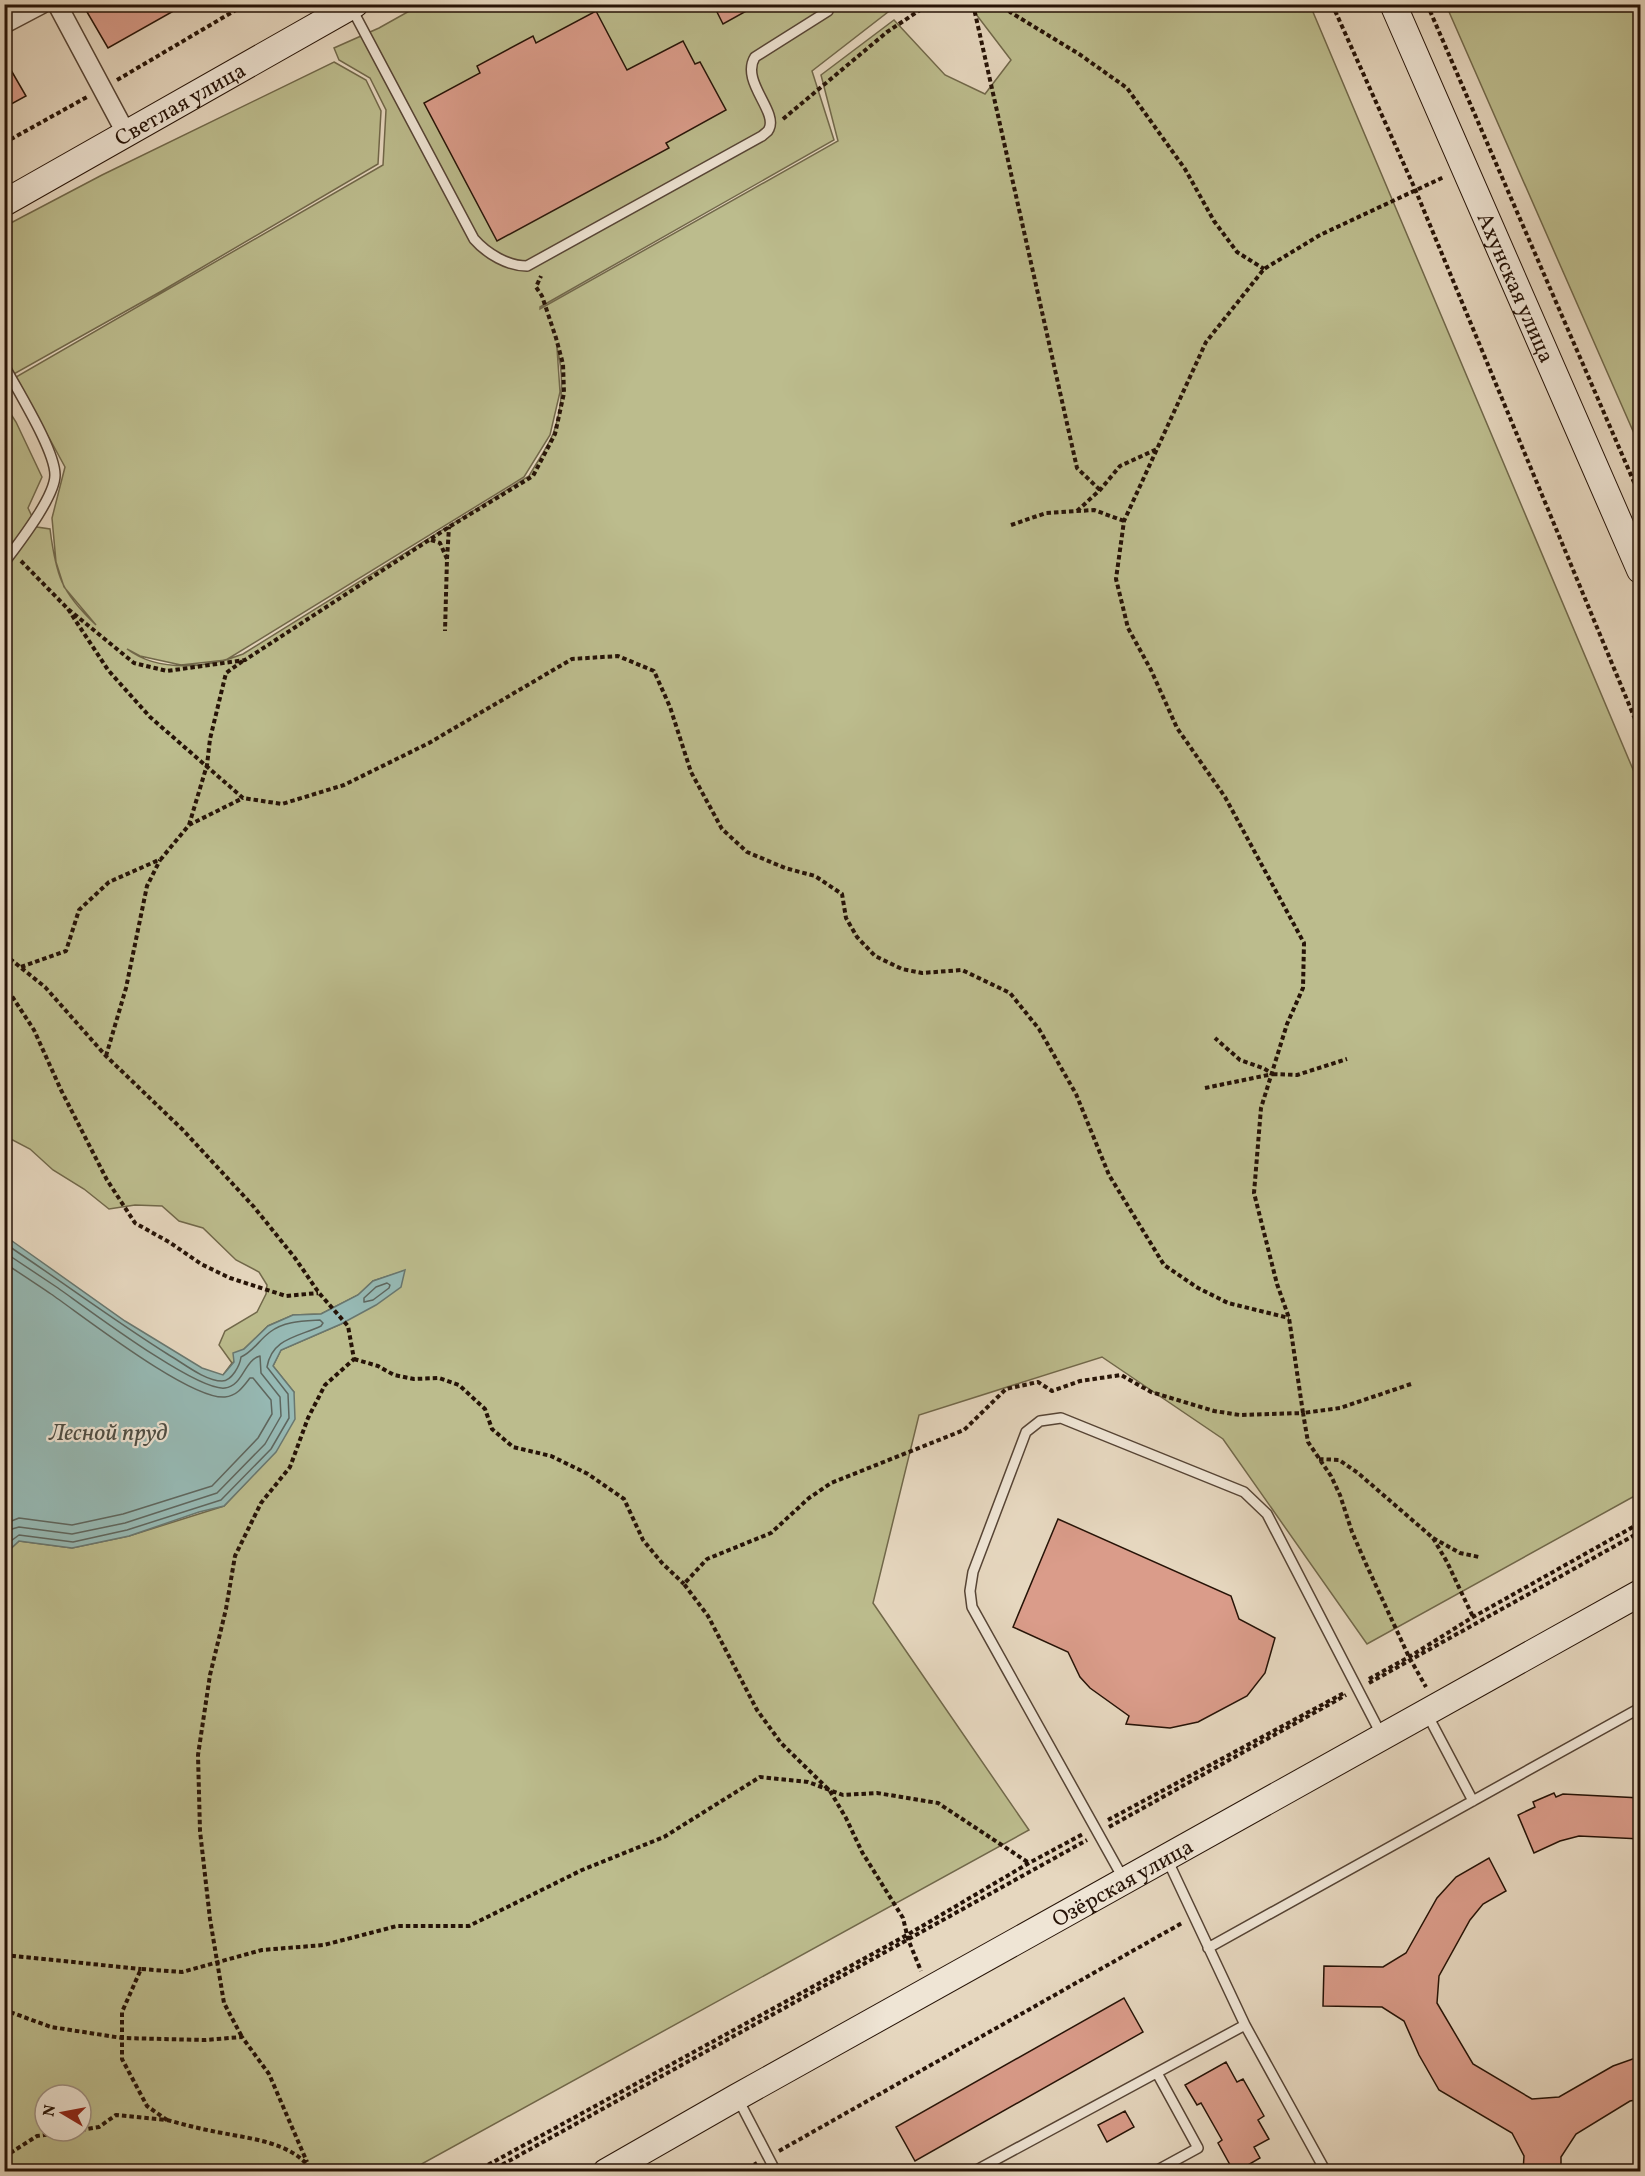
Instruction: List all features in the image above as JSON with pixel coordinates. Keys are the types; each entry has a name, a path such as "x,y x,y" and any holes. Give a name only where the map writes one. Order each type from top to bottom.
{"main road":[{"name":"Ахунская улица","path":"1393,4 1641,570"},
{"name":"Светлая улица","path":"4,203 353,6"},
{"name":"Озёрская улица","path":"606,2172 1124,1880 1641,1593"}],"street":[{"path":"4,24 42,4"},
{"path":"57,4 127,135"}],"lane":[{"path":"353,6 474,239 483,249 515,266 528,266 762,136 769,129 770,120 751,74 751,64 755,57 828,11 831,4"},
{"path":"4,365 48,446 55,476 46,504 4,563"},
{"path":"1124,1880 972,1607 970,1591 973,1572 1026,1432 1040,1421 1061,1418 1244,1492 1267,1514 1382,1737"},
{"path":"1208,1948 1641,1708"},
{"path":"1431,1709 1473,1801"},
{"path":"1166,1857 1245,2025 1326,2172"},
{"path":"973,2172 1245,2025"},
{"path":"1154,2172 1197,2148 1157,2073"},
{"path":"737,2097 776,2172"}],"path":[{"path":"4,143 246,4"},
{"path":"780,121 887,32 928,4"},
{"path":"973,4 1077,468 1100,490"},
{"path":"1005,4 1010,12 1079,54 1127,88 1185,169 1214,221 1237,252 1264,269"},
{"path":"1332,4 1415,189 1641,731"},
{"path":"1427,4 1641,496"},
{"path":"1431,1709 1352,1532 1340,1495 1331,1476 1308,1442 1289,1318 1277,1284 1254,1193 1261,1108 1287,1024 1303,987 1304,943 1225,797 1177,728 1151,670 1128,628 1116,579 1124,521 1206,342 1264,269 1320,235 1464,168"},
{"path":"106,1056 126,988 147,886 161,860 189,825 207,765 210,739 226,674 449,527 533,476 555,434 564,393 562,364 556,338 542,296 536,287 544,270"},
{"path":"1077,512 1120,466 1158,448"},
{"path":"1011,525 1046,513 1094,510 1124,521"},
{"path":"445,631 449,527"},
{"path":"431,540 440,543 447,559"},
{"path":"13,552 68,609 134,663 167,671 245,660"},
{"path":"68,609 108,670 150,717 243,798 282,804 344,785 429,743 572,659 618,656 654,671 670,707 690,772 722,829 747,852 785,868 814,876 842,894 846,918 857,937 875,956 902,969 922,973 962,970 1010,993 1039,1029 1066,1076 1076,1094 1109,1175 1164,1265 1198,1288 1228,1303 1289,1318"},
{"path":"189,825 243,798"},
{"path":"21,967 66,951 79,910 109,882 161,860"},
{"path":"4,954 45,987 106,1056 183,1130 254,1207 296,1258 318,1293 348,1326 354,1359"},
{"path":"4,984 34,1030 61,1090 107,1180 135,1223 169,1242 201,1264 230,1278 286,1296 318,1293"},
{"path":"1215,1038 1240,1060 1273,1074"},
{"path":"1205,1088 1273,1074 1297,1075 1347,1059"},
{"path":"354,1359 378,1366 394,1375 414,1379 439,1378 459,1385 485,1409 492,1429 513,1447 551,1456 588,1474 624,1499 643,1540 684,1584 708,1616 757,1710 781,1743 829,1790 846,1818 862,1852 903,1918 907,1937 929,1990"},
{"path":"312,2172 269,2074 242,2037 224,2003 210,1919 200,1831 198,1755 210,1675 226,1609 235,1556 261,1503 290,1467 325,1385 354,1359"},
{"path":"684,1584 707,1559 771,1533 809,1498 831,1483 964,1430 1006,1389 1038,1382 1052,1391 1080,1381 1121,1375 1151,1392 1214,1411 1240,1415 1303,1413 1340,1408 1411,1384"},
{"path":"1318,1459 1339,1460 1358,1473 1432,1538 1460,1553 1479,1557"},
{"path":"1357,1688 1473,1617 1641,1523"},
{"path":"489,2172 1096,1830 1641,1532"},
{"path":"1432,1538 1447,1562 1473,1617"},
{"path":"4,1955 182,1972 262,1950 324,1945 397,1926 469,1926 582,1870 664,1837 760,1777 808,1782 843,1795 877,1793 938,1803 1029,1863"},
{"path":"475,2172 907,1937 1029,1863 1096,1830"},
{"path":"741,2172 1193,1917"},
{"path":"141,1969 122,2012 122,2059 147,2106 167,2120"},
{"path":"4,2008 51,2027 122,2038 205,2040 242,2037"},
{"path":"93,2128 99,2127 117,2115 167,2120 211,2131 269,2141 307,2162"},
{"path":"4,2157 33,2139"}],"green space":[{"path":"420,5 897,5 812,71 834,140 540,309 838,141 821,75 894,20 945,75 985,94 1011,60 969,5 1310,5 1640,786 1640,1493 1367,1644 1223,1439 1102,1357 919,1415 873,1603 1029,1830 409,2171 5,2171 5,1554 19,1541 72,1548 129,1536 224,1506 257,1471 294,1392 273,1366 281,1350 341,1324 355,1315 404,1271 373,1281 358,1295 321,1314 293,1315 268,1326 244,1349 223,1375 232,1363 219,1345 225,1331 257,1312 266,1294 267,1285 259,1272 236,1260 203,1228 179,1221 162,1206 135,1205 109,1209 84,1189 53,1170 30,1149 5,1136 4,403 16,422 42,477 28,508 37,527 50,529 55,559 63,584 56,562 52,518 65,467 16,377 383,165 386,110 370,78 339,60 334,48 379,28","holes":["557,348 561,380 559,413 551,439 529,476 243,654 227,659 524,477 550,435 560,392","66,589 96,625 75,603","127,649 140,656 181,665 223,660 184,666 169,665 140,657"]},
{"path":"1446,5 1640,5 1640,447"},
{"path":"334,62 366,80 381,111 378,164 160,292 5,379 5,226 102,175"}],"water":[{"name":"Лесной пруд","path":"5,1236 125,1321 202,1368 223,1375 234,1362 233,1353 244,1349 268,1326 293,1315 321,1314 358,1295 373,1281 405,1270 401,1287 376,1305 341,1324 281,1350 273,1366 294,1392 295,1419 276,1452 224,1506 199,1512 129,1536 72,1548 19,1541 5,1554"}],"building":[{"path":"100,4 186,4 108,48 87,12"},
{"path":"713,4 759,4 723,24"},
{"path":"596,11 627,70 683,41 695,64 700,62 726,110 666,143 669,148 497,241 424,103 480,73 477,66 533,36 536,43"},
{"path":"4,58 26,96 4,108"},
{"path":"1058,1519 1231,1596 1239,1619 1275,1638 1265,1673 1247,1696 1198,1722 1170,1728 1126,1724 1129,1716 1090,1688 1080,1677 1068,1652 1013,1627"},
{"path":"1554,1793 1556,1797 1563,1794 1641,1798 1641,1839 1579,1836 1560,1841 1534,1853 1518,1815 1535,1807 1533,1802"},
{"path":"1489,1858 1506,1891 1483,1904 1470,1920 1439,1976 1437,2003 1473,2064 1532,2099 1559,2097 1613,2066 1641,2056 1641,2099 1630,2101 1576,2134 1561,2157 1561,2172 1523,2172 1524,2156 1512,2133 1439,2090 1419,2055 1404,2021 1382,2007 1323,2006 1324,1966 1383,1967 1406,1953 1437,1898 1456,1877"},
{"path":"1124,1998 1143,2032 915,2161 896,2127"},
{"path":"1226,2062 1237,2082 1243,2079 1264,2116 1258,2120 1269,2139 1254,2147 1260,2158 1236,2172 1218,2143 1222,2140 1201,2103 1197,2105 1185,2085"},
{"path":"1125,2111 1134,2127 1107,2142 1098,2125"}]}
